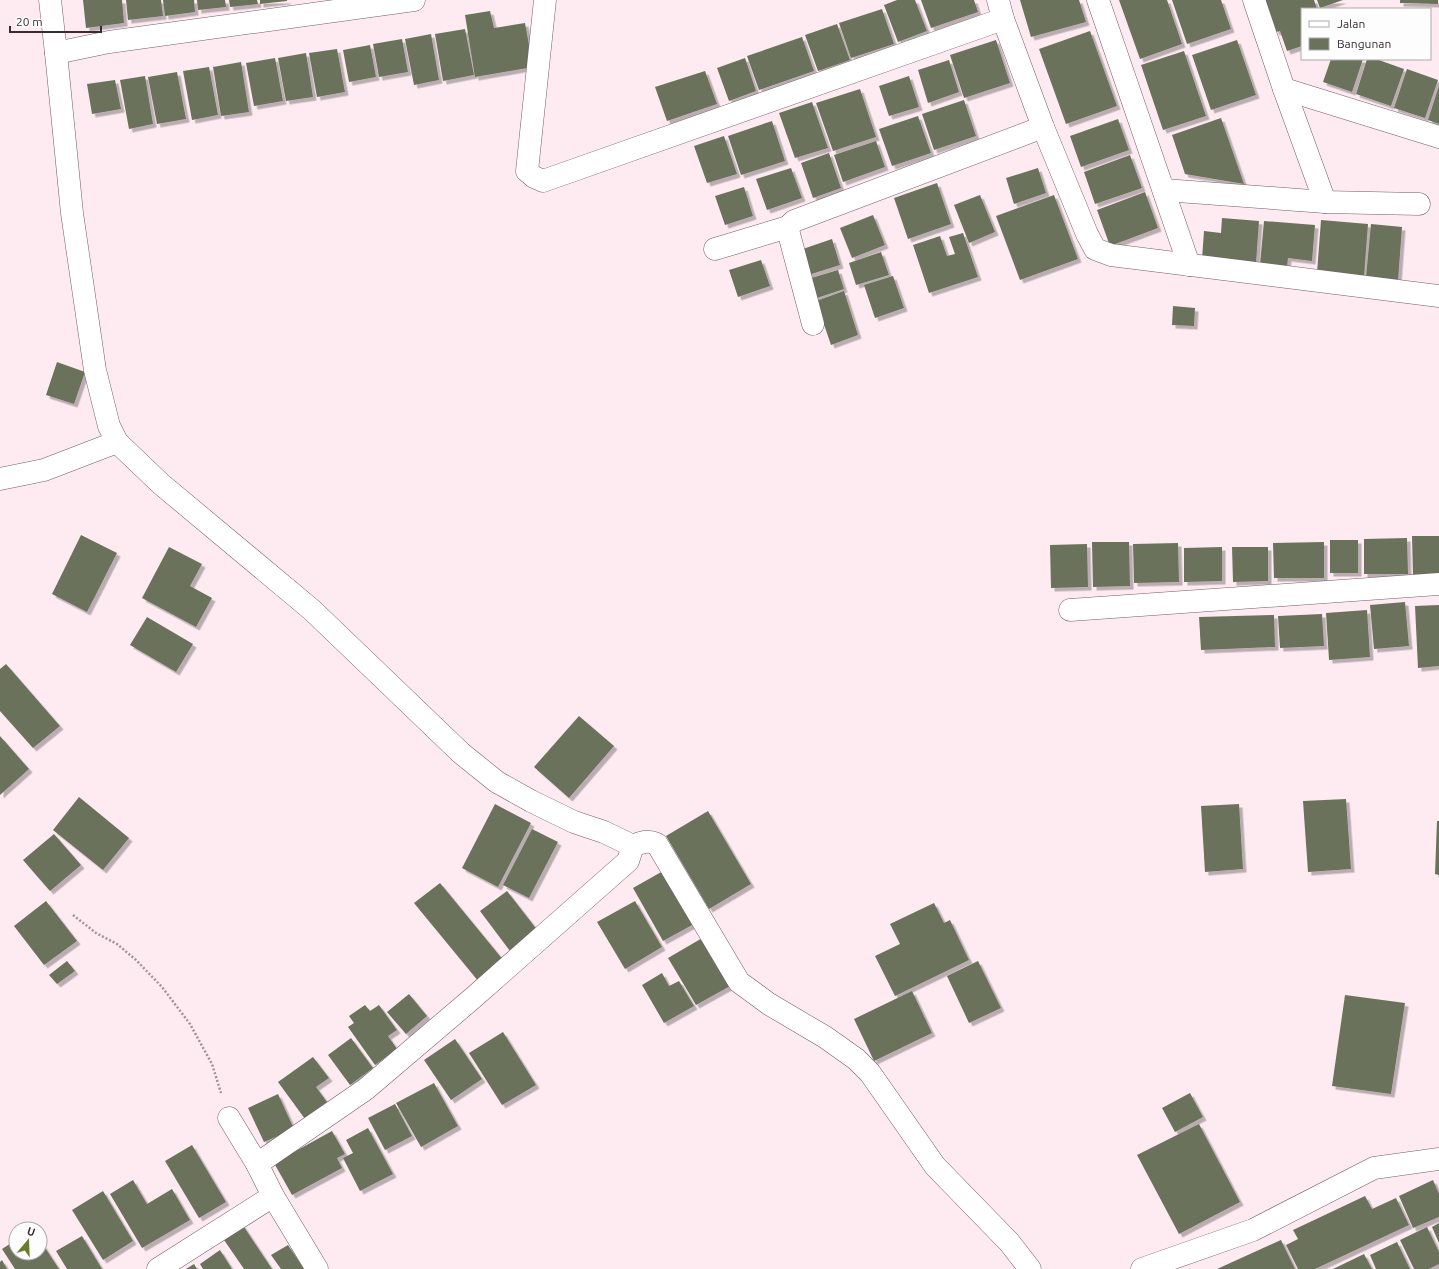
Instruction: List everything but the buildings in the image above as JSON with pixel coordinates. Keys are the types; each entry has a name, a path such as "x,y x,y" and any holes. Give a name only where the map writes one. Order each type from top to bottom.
{"street":[{"path":"50,0 72,213 94,370 109,426 117,442 161,484 312,610 461,753 497,782 530,801 574,822 604,832 633,846"},
{"path":"56,52 109,42 414,0"},
{"path":"545,0 527,171 534,177 543,181 1000,10 1043,126 1095,249 1111,255 1439,296"},
{"path":"1098,0 1189,265"},
{"path":"1254,0 1284,89 1325,202"},
{"path":"1284,89 1439,137"},
{"path":"715,249 788,227 794,221 1043,126"},
{"path":"1164,190 1325,202 1419,204"},
{"path":"788,227 813,324"},
{"path":"0,479 44,470 117,442"},
{"path":"1070,610 1439,584"},
{"path":"257,1164 366,1089 480,992 628,861 633,846 642,841 657,844 739,982 769,1004 825,1037 856,1059 870,1073 936,1166 1009,1242 1030,1269"},
{"path":"228,1118 257,1164 273,1196 317,1269"},
{"path":"1142,1269 1253,1230 1374,1168 1439,1159"},
{"path":"158,1269 273,1196"}],"path":[{"path":"73,915 96,933 117,944 136,960 175,1004 190,1024 212,1064 228,1118"}]}
